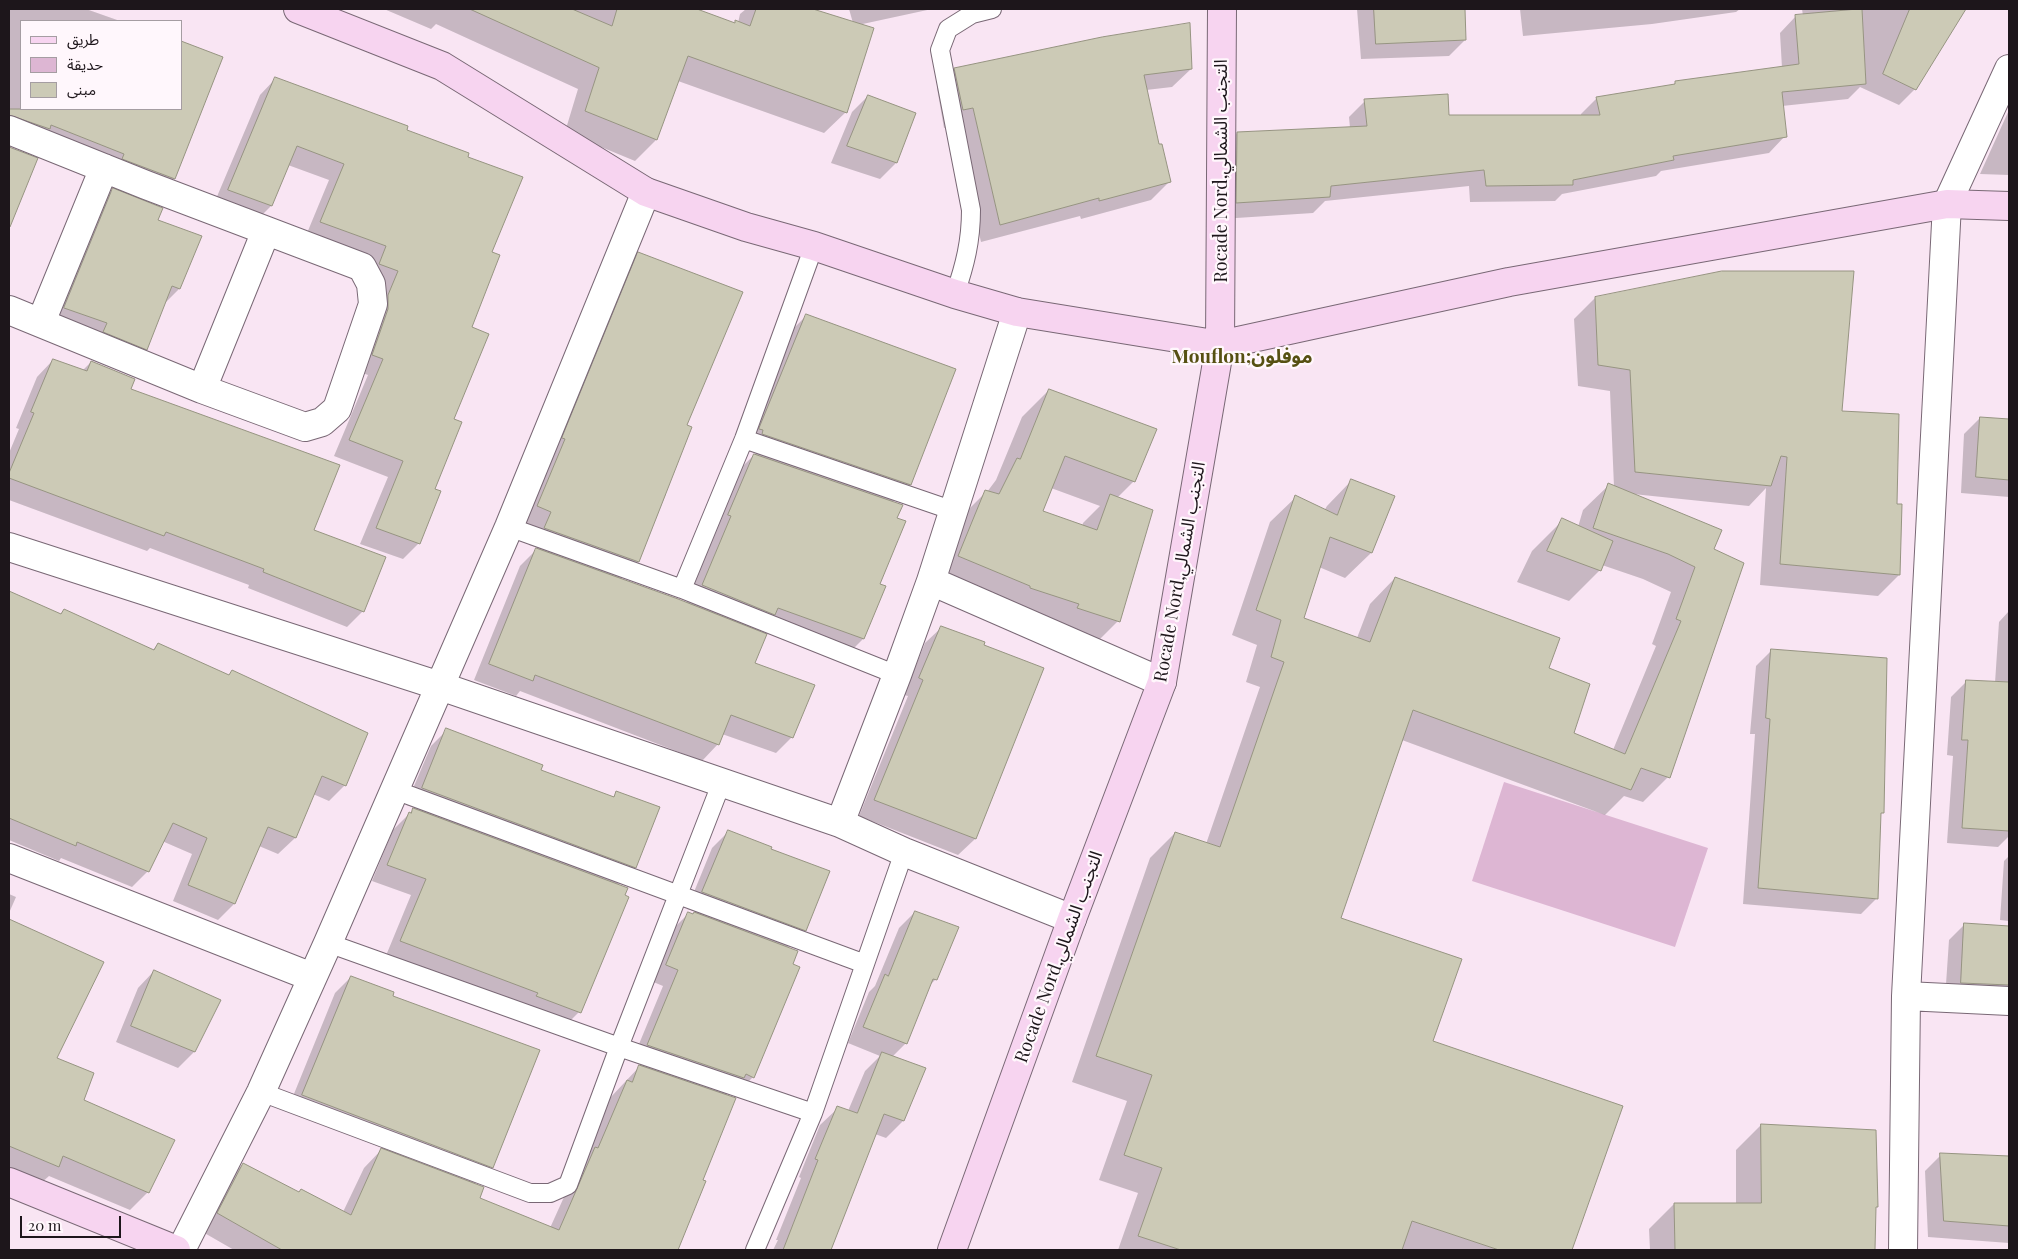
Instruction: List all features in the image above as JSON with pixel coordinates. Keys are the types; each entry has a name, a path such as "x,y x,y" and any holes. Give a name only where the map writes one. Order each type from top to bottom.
{"street":[{"path":"298,9 442,66 646,192 746,227 814,246 955,294 1017,312 1220,345 1509,282 1947,204 2009,206"},
{"name":"Rocade Nord,التجنب الشمالي","path":"952,1250 1072,919 1162,682 1220,345 1222,9"},
{"path":"1903,1250 1906,996 1947,204 2009,69"},
{"path":"9,130 362,267 370,284 373,304 337,409 322,422 305,427 202,389 9,310"},
{"path":"42,322 104,168"},
{"path":"181,1250 261,1092 395,790 509,526 646,192"},
{"path":"202,389 266,230"},
{"path":"840,823 931,581 1017,312"},
{"path":"9,547 440,686 721,784 840,823 904,852 1072,919"},
{"path":"931,581 1162,682"},
{"path":"9,858 312,977"},
{"path":"1906,996 2009,1002"},
{"path":"9,1182 176,1250"}],"lane":[{"path":"955,294 967,258 971,236 971,210 940,50 948,29 972,14 992,9"},
{"path":"682,589 744,439 814,246"},
{"path":"744,439 954,511"},
{"path":"509,526 682,589 897,675"},
{"path":"261,1092 530,1193 550,1193 568,1185 619,1047 721,784"},
{"path":"395,790 865,964"},
{"path":"755,1250 813,1113 904,852"},
{"path":"328,942 619,1047 813,1113"}],"green space":[{"path":"1504,782 1708,848 1675,947 1472,881"}],"building":[{"path":"470,9 572,9 612,26 617,9 697,9 735,23 735,20 750,26 756,9 813,9 874,28 847,113 688,56 657,140 585,111 599,68"},
{"path":"1374,9 1465,9 1466,40 1376,44"},
{"path":"1862,9 1866,84 1782,92 1787,137 1673,156 1674,160 1573,180 1573,185 1486,186 1484,170 1331,186 1330,197 1236,203 1237,132 1367,126 1364,99 1448,94 1449,115 1600,115 1596,97 1675,84 1675,81 1799,64 1795,15"},
{"path":"1910,9 1966,9 1916,90 1883,74"},
{"path":"1190,23 1192,69 1144,75 1159,144 1162,144 1171,182 1099,201 1099,198 1000,225 973,108 963,110 954,68 1102,37"},
{"path":"182,41 223,57 175,179 122,159 124,154 51,125 50,129 9,115 9,109 182,110"},
{"path":"275,77 408,126 407,130 469,153 468,157 523,177 492,252 500,255 472,327 489,334 454,419 462,422 435,489 441,491 420,544 376,528 403,461 349,440 383,359 372,355 388,309 388,295 398,271 379,264 386,246 320,222 344,164 297,146 272,206 228,190"},
{"path":"868,95 916,113 897,163 847,146"},
{"path":"9,147 38,158 10,227 9,227"},
{"path":"113,188 163,208 158,220 202,236 180,289 172,286 147,350 103,332 107,323 64,308"},
{"path":"638,252 743,292 687,425 692,427 639,562 544,528 551,512 537,506 565,439 562,438"},
{"path":"1722,271 1854,271 1842,411 1899,414 1897,504 1902,504 1900,575 1780,564 1787,457 1781,456 1771,486 1635,472 1630,370 1598,365 1595,297"},
{"path":"806,314 956,369 911,485 762,434 763,430 759,429"},
{"path":"53,359 87,371 91,361 135,379 131,389 340,465 314,530 386,557 364,612 263,572 264,569 166,532 164,536 9,478 9,473 34,413 31,412"},
{"path":"1049,389 1157,429 1135,482 1065,456 1043,511 1097,530 1110,494 1153,510 1120,622 1077,608 1079,604 1030,588 1030,586 958,556 985,490 999,494 1017,458 1020,459"},
{"path":"1980,417 2009,419 2009,480 1976,477"},
{"path":"754,454 903,505 897,518 906,521 880,584 886,586 864,639 778,608 775,615 702,585 731,516 728,515"},
{"path":"1351,479 1395,496 1372,553 1330,537 1304,618 1370,642 1395,577 1560,638 1549,668 1590,684 1574,733 1625,754 1681,621 1676,619 1695,567 1668,554 1593,528 1608,483 1722,530 1714,549 1744,563 1670,778 1641,768 1631,790 1413,710 1341,918 1462,959 1433,1041 1623,1106 1572,1250 1499,1250 1412,1221 1402,1250 1181,1250 1138,1236 1162,1168 1124,1155 1152,1075 1096,1056 1175,832 1220,847 1284,662 1271,657 1281,620 1256,610 1295,495 1337,515"},
{"path":"1562,518 1613,541 1601,571 1547,551"},
{"path":"536,548 678,599 767,634 755,663 815,685 793,738 731,715 719,745 535,675 533,681 489,664"},
{"path":"9,591 61,614 64,609 154,650 158,643 229,675 232,670 368,733 346,786 322,776 296,838 268,827 235,904 188,885 207,838 173,823 149,872 77,842 76,846 9,818"},
{"path":"941,626 985,642 984,645 1044,668 976,839 874,800 923,680 919,678"},
{"path":"1771,649 1887,658 1884,813 1881,813 1878,899 1758,888 1770,719 1766,718"},
{"path":"1966,680 2009,682 2009,831 1962,828 1968,740 1962,740"},
{"path":"446,728 543,765 541,770 614,797 616,791 660,807 636,868 422,788"},
{"path":"413,808 628,888 625,895 629,897 581,1013 536,996 538,993 400,941 426,879 387,865 409,812 411,813"},
{"path":"728,830 772,847 771,849 830,871 806,931 702,892"},
{"path":"915,911 959,927 937,980 933,979 907,1044 863,1027 885,974 888,976"},
{"path":"688,912 693,914 694,912 798,951 793,964 800,967 754,1078 746,1074 744,1078 647,1045 678,970 666,965"},
{"path":"9,919 104,962 57,1058 94,1073 84,1100 175,1140 149,1193 63,1156 59,1167 9,1146"},
{"path":"1964,923 2009,926 2009,985 1961,983"},
{"path":"154,970 221,1000 195,1052 131,1026"},
{"path":"351,976 394,992 393,996 540,1050 493,1168 302,1095"},
{"path":"882,1052 926,1068 904,1121 884,1114 831,1250 783,1250 818,1160 815,1159 837,1106 857,1113"},
{"path":"639,1065 736,1098 703,1180 706,1181 678,1250 282,1250 217,1213 243,1163 299,1192 301,1189 351,1215 381,1148 484,1187 480,1198 559,1230 595,1147 598,1148 627,1080 632,1082"},
{"path":"1761,1124 1876,1130 1878,1207 1876,1207 1875,1250 1675,1250 1674,1203 1761,1203"},
{"path":"1940,1153 2009,1156 2009,1226 1944,1221"}],"district":[{"name":"Mouflon;موفلون","path":"1242,357"}]}
